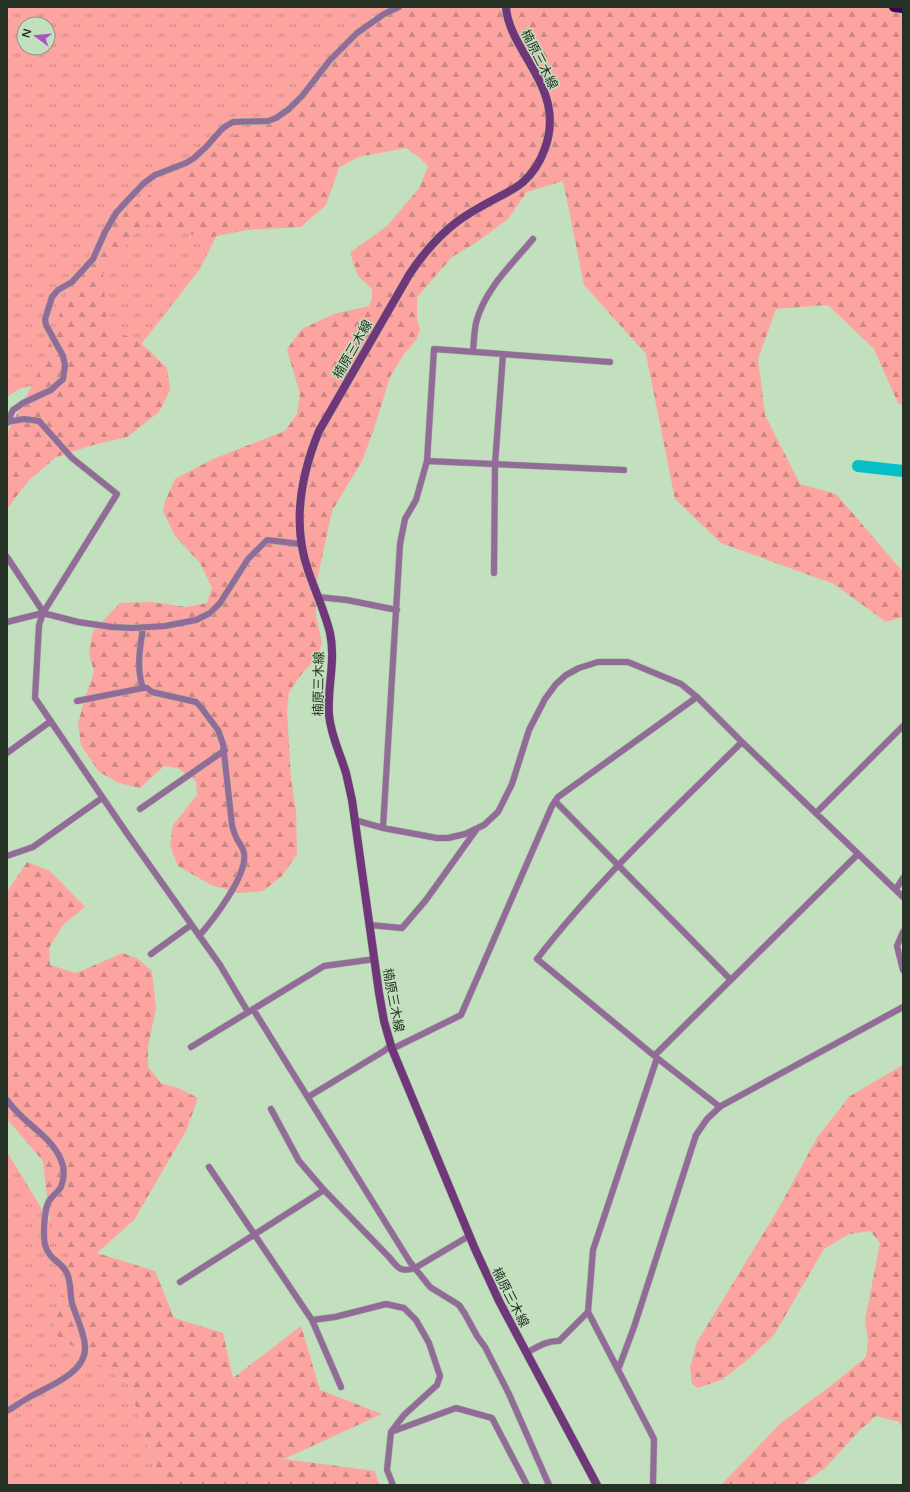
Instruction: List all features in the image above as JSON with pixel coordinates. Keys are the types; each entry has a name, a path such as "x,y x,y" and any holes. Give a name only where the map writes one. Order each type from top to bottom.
{"highway":[{"path":"894,7 903,8"}],"main road":[{"name":"楠原三木線","path":"506,7 512,30 545,91 550,111 547,144 534,170 522,183 458,221 439,237 422,255 409,275 319,431 310,452 304,473 299,511 301,544 307,568 330,633 332,650 329,698 330,726 346,772 352,800 384,1021 392,1047 469,1236 498,1301 597,1485"}],"street":[{"path":"7,422 12,410 23,403 51,390 62,379 65,365 63,356 46,325 45,319 52,297 58,290 72,282 93,259 105,232 116,213 125,202 155,175 186,163 194,158 222,129 233,122 268,121 276,118 289,109 302,96 330,60 357,33 384,14 399,7"},
{"path":"473,351 476,324 482,306 498,280 533,239"},
{"path":"383,828 402,533 405,519 416,500 427,461 434,349 610,362"},
{"path":"494,573 495,464 503,354"},
{"path":"7,422 24,419 39,421 72,458 116,494 43,613 39,625 35,698 102,798 251,1010 308,1097 415,1268 430,1287 459,1305 465,1314 485,1347 509,1394 549,1485"},
{"path":"427,461 624,470"},
{"path":"7,622 43,613 78,622 112,627 143,628 165,626 196,620 210,613 220,603 248,559 266,540 301,544"},
{"path":"7,557 43,613"},
{"path":"318,597 347,600 398,610"},
{"path":"143,628 140,649 139,677 143,688"},
{"path":"355,820 383,828 437,838 448,838 465,834 484,825 498,812 512,784 529,730 539,710 556,684 579,668 598,662 628,662 681,684 697,696 742,742 903,897"},
{"path":"77,701 147,688 152,692 196,702 218,730 225,750 232,825 235,836 244,852 244,859 234,888 210,923 199,936"},
{"path":"308,1097 384,1051 461,1015 555,801 558,797 697,696"},
{"path":"7,753 51,721"},
{"path":"816,813 903,726"},
{"path":"720,1107 656,1057 538,959 557,934 617,865 742,742"},
{"path":"140,809 225,750"},
{"path":"7,856 33,847 102,798"},
{"path":"555,801 731,980"},
{"path":"370,925 402,928 426,900 476,828"},
{"path":"653,1485 654,1439 588,1312 593,1250 656,1057 858,854"},
{"path":"896,889 903,878"},
{"path":"151,954 190,925"},
{"path":"903,932 897,946 903,970"},
{"path":"191,1047 324,966 375,959"},
{"path":"618,1370 636,1320 696,1134 711,1114 720,1107 903,1007"},
{"path":"7,1100 52,1145 61,1160 64,1172 61,1187 49,1201 45,1211 45,1244 50,1257 63,1267 68,1275 72,1303 81,1328 85,1347 82,1360 73,1371 62,1380 27,1398 7,1411"},
{"path":"271,1109 299,1161 324,1190 389,1257 398,1269 407,1271 415,1268 469,1236"},
{"path":"209,1167 312,1320 341,1387"},
{"path":"180,1282 324,1190"},
{"path":"312,1320 335,1318 386,1304 404,1308 416,1320 429,1343 440,1376 437,1385 404,1415 391,1432 387,1470 393,1485"},
{"path":"526,1353 554,1341 559,1341 588,1312"},
{"path":"391,1432 456,1408 492,1418 527,1485"}],"green space":[{"path":"7,7 433,7 419,18 372,16 351,117 253,162 200,269 129,360 19,389 7,397"},
{"path":"393,7 903,7 903,405 898,403 874,349 828,305 776,309 758,359 765,415 800,484 836,494 903,572 903,617 886,622 834,584 721,543 675,499 646,354 584,285 563,181 527,192 508,219 477,242 452,257 417,297 417,320 420,329 417,339 404,354 390,377 374,429 362,461 332,511 316,585 316,617 322,643 317,658 303,672 289,692 287,711 291,779 296,811 297,854 282,876 263,891 239,893 211,885 178,866 170,846 173,825 197,795 196,781 178,768 164,766 140,788 119,783 99,772 81,745 78,724 94,672 89,653 93,631 120,603 152,602 186,607 207,603 212,588 200,563 175,536 163,511 165,501 175,479 213,459 285,431 297,414 300,394 287,349 302,329 334,314 369,306 372,298 372,289 358,276 350,253 388,225 420,187 428,166 419,157 406,148 358,157 339,168 326,205 301,227 246,230 208,238 143,224 103,274 107,326 141,343 167,368 170,390 159,412 127,437 93,445 56,457 28,481 7,509 7,433 38,374 74,275 118,217 284,101"},
{"path":"27,862 50,871 85,907 63,925 49,948 50,965 76,973 123,953 138,959 152,971 156,1008 148,1047 148,1067 161,1083 180,1089 198,1098 186,1131 134,1220 97,1253 155,1271 174,1318 223,1333 233,1378 301,1326 320,1390 382,1414 284,1459 375,1471 379,1485 161,1485 128,1383 53,1333 70,1255 50,1223 43,1161 7,1119 7,892"},
{"path":"903,1065 903,1428 899,1422 876,1416 858,1432 825,1468 801,1485 721,1485 781,1423 866,1357 868,1341 865,1320 880,1243 870,1231 849,1234 824,1249 774,1335 746,1361 723,1379 698,1388 692,1384 690,1368 697,1342 776,1213 818,1136 850,1096"},
{"path":"7,1152 70,1255 53,1333 128,1383 161,1485 7,1485"}],"waterway":[{"path":"858,466 903,471"}]}
